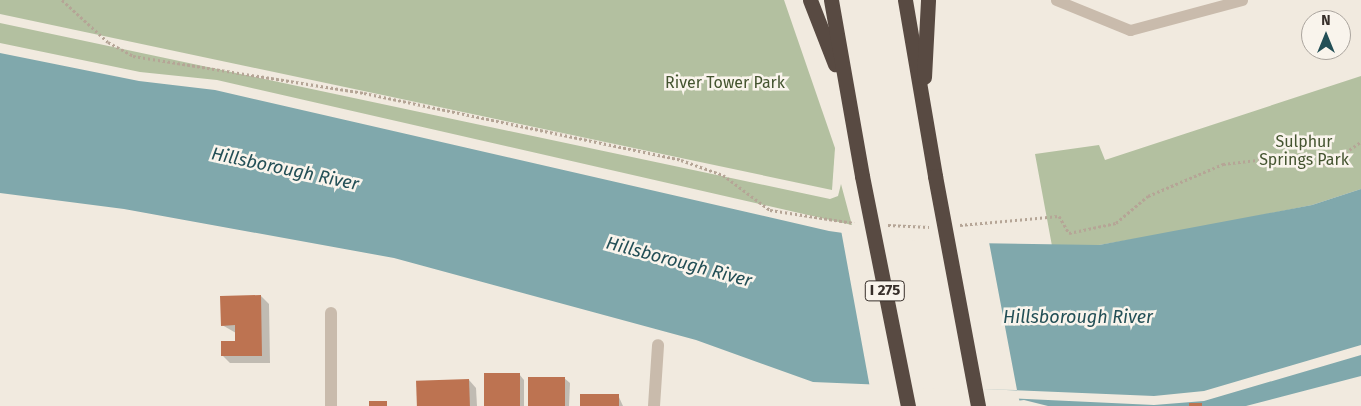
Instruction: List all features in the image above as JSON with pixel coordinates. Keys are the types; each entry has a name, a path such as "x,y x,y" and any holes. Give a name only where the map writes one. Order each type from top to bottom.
{"highway":[{"path":"810,0 846,92"},
{"name":"I 275","path":"831,0 846,92 908,406"},
{"path":"905,0 935,176 978,406"},
{"path":"923,106 928,0"}],"street":[{"path":"331,313 331,406"},
{"path":"654,406 658,345"}],"lane":[{"path":"1056,0 1130,30 1242,0"}],"path":[{"path":"62,0 108,42 133,56 364,93 681,160 723,176 770,210 858,223"},
{"path":"948,226 1060,216 1070,233 1116,223 1148,196 1223,164 1283,156 1329,164 1361,142"},
{"path":"884,225 939,226"}],"green space":[{"name":"River Tower Park","path":"0,0 784,0 835,148 832,190 0,14"},
{"path":"0,23 830,199 838,196 841,184 852,225 217,80 140,72 0,43"},
{"name":"Sulphur Springs Park","path":"1361,76 1361,189 1312,205 1183,231 1099,245 1052,246 1035,154 1099,145 1105,160"}],"water":[{"name":"Hillsborough River","path":"0,53 139,81 215,90 829,231 907,242 1099,245 1312,205 1361,189 1361,345 1204,391 1154,396 813,382 696,340 394,258 124,209 0,193"},
{"path":"1361,355 1361,376 1246,406 1048,406 1024,400 988,405 987,397 1154,405 1204,401"}],"pier":[{"path":"841,230 907,240 989,242 1017,390 870,388"},
{"path":"985,395 1018,395 1020,403 986,406"}],"building":[{"path":"261,295 262,356 221,356 221,341 235,341 235,325 221,326 220,296"},
{"path":"484,373 520,373 520,406 484,406"},
{"path":"528,377 565,377 565,406 528,406"},
{"path":"469,379 470,406 417,406 416,381"},
{"path":"580,394 619,394 619,406 580,406"},
{"path":"369,401 387,401 387,406 369,406"},
{"path":"1189,403 1202,403 1202,406 1189,406"}]}
